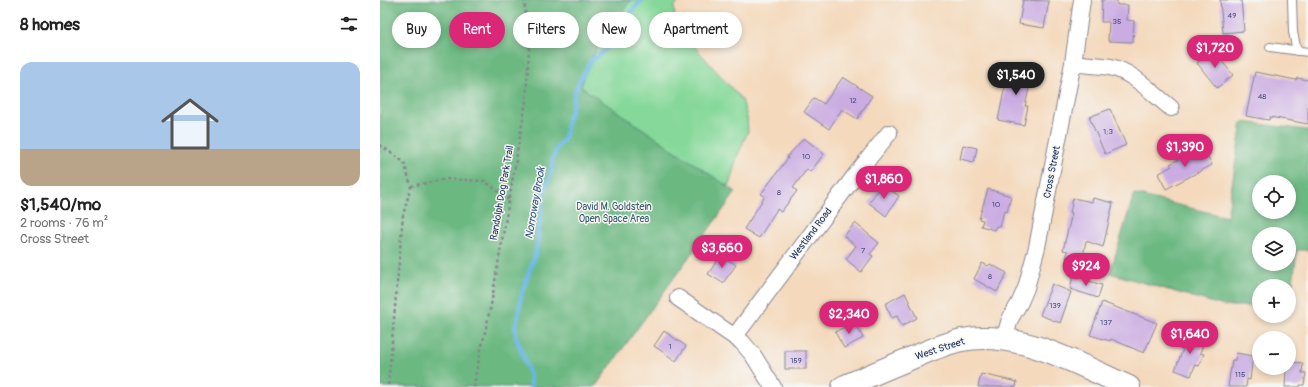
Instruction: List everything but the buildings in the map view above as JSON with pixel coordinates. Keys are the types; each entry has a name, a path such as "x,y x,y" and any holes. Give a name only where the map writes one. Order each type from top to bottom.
{"main road":[{"name":"West Street","path":"844,387 907,360 952,343 983,338 1030,345 1129,387"}],"street":[{"name":"Cross Street","path":"1004,340 1010,319 1026,288 1037,246 1073,63 1082,0"},
{"path":"1073,63 1110,67 1122,71 1134,78 1170,108"},
{"name":"Westland Road","path":"735,336 889,133"},
{"path":"678,298 735,336 748,348 773,387"}],"lane":[{"path":"1292,0 1293,32 1297,51"},
{"path":"1270,47 1308,52"}],"path":[{"name":"Randolph Dog Park Trail","path":"474,387 491,305 524,120 528,86 529,48 524,0"},
{"path":"380,145 404,162 411,186 403,215 388,387"},
{"path":"411,186 446,179 485,181 509,200"}],"green space":[{"name":"David M. Goldstein Open Space Area","path":"380,0 631,0 622,12 587,12 587,48 598,48 589,63 581,87 736,192 595,387 380,387"},
{"name":"David M. Goldstein Open Space Area","path":"539,0 679,0 674,7 674,12 649,12 649,48 696,48 742,100 747,117 748,131 737,157 730,182 717,209 514,305 535,48 579,48 579,12 538,12"},
{"path":"1242,122 1308,130 1308,250 1297,250 1296,258 1296,227 1252,227 1252,271 1294,271 1293,279 1252,279 1252,306 1224,306 1110,273 1134,194 1227,217"}],"waterway":[{"name":"Norroway Brook","path":"531,387 529,372 516,337 515,327 522,292 536,252 543,195 552,169 552,161 557,147 564,139 574,95 590,62 610,46 619,44 629,34 631,29 630,18 632,10 642,0"}]}
